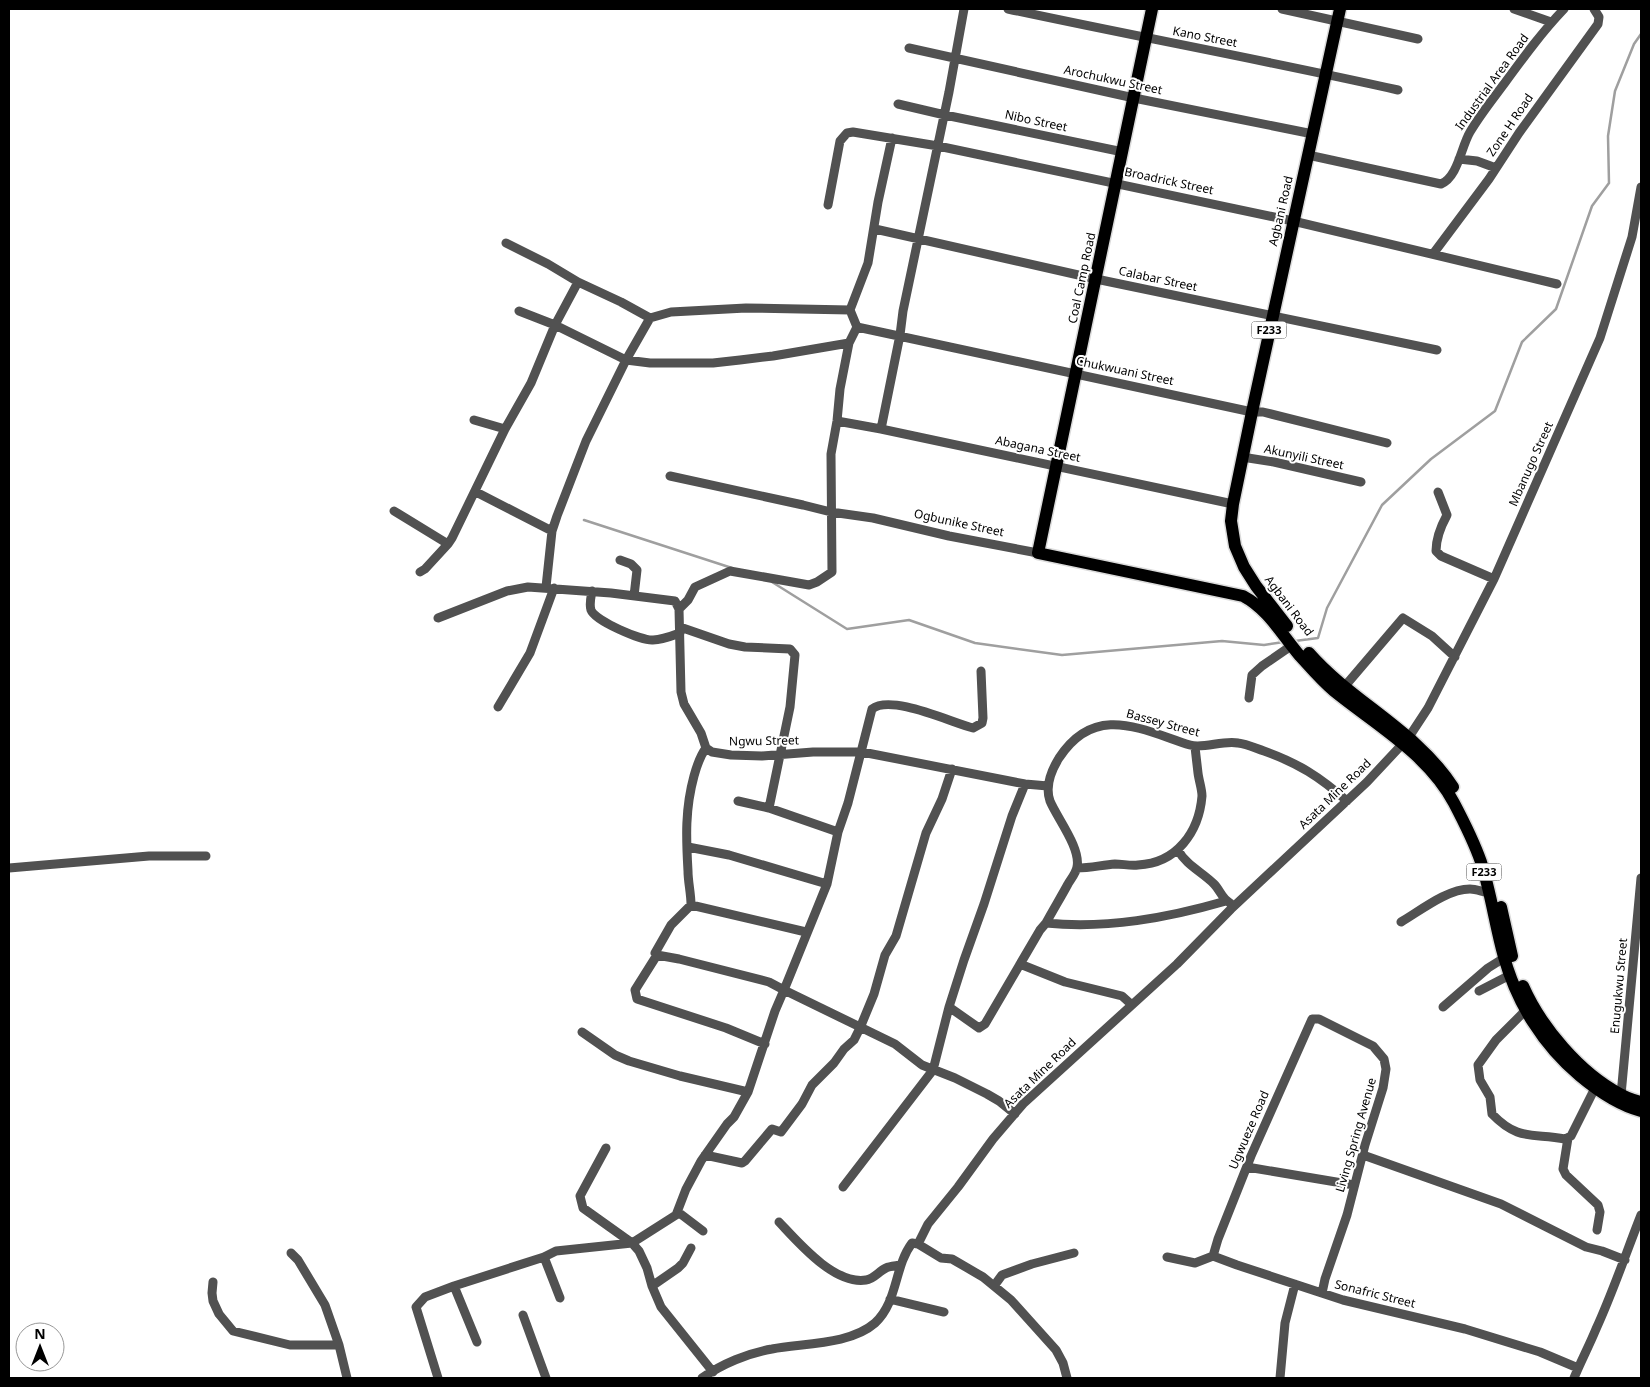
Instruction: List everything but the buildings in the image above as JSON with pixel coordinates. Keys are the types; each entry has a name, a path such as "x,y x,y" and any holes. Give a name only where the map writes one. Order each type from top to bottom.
{"main road":[{"name":"Coal Camp Road","path":"1038,553 1152,9"},
{"name":"Agbani Road","path":"1339,14 1242,457 1231,521 1235,546 1244,567 1292,642 1443,772 1472,820 1487,855 1515,965 1534,1007 1554,1036 1597,1079 1621,1095 1641,1102"},
{"name":"Ogbunike Street","path":"1038,553 1243,596"},
{"path":"1243,596 1256,586"},
{"name":"Agbani Road","path":"1243,596 1260,608 1292,642 1330,688 1406,741 1432,771 1454,802 1475,846 1490,893 1504,958 1525,1011 1559,1056 1595,1088 1624,1106 1641,1111"}],"street":[{"path":"881,429 900,335 903,310 945,115 964,9"},
{"name":"Kano Street","path":"1008,9 1398,90"},
{"path":"1282,9 1339,14 1418,39"},
{"path":"1514,9 1551,22"},
{"name":"Industrial Area Road","path":"1308,155 1441,184 1452,177 1463,144 1471,130 1551,22 1564,9"},
{"name":"Zone H Road","path":"1433,254 1598,24 1599,17 1594,9"},
{"name":"Arochukwu Street","path":"909,48 1134,98 1313,134"},
{"name":"Nibo Street","path":"898,104 1123,152"},
{"name":"Broadrick Street","path":"828,206 840,141 847,133 853,132 938,146 1117,183 1293,221 1557,284"},
{"path":"679,609 688,600 695,587 730,571 809,585 832,572 830,512 832,454 840,389 850,343 857,327 850,310 868,263 878,202 892,138"},
{"path":"1459,159 1477,161 1496,168"},
{"name":"Mbanugo Street","path":"1406,741 1428,708 1494,579 1600,338 1632,237 1641,187"},
{"name":"Calabar Street","path":"875,229 1096,279 1437,350"},
{"path":"506,243 650,318 672,312 746,308 850,310"},
{"path":"420,572 425,569 452,538 505,429 531,383 555,325 578,282"},
{"path":"519,310 555,325 626,360 650,363 712,362 772,356 850,343"},
{"path":"498,707 530,653 550,587 552,531 586,441 626,360 650,318"},
{"name":"Chukwuani Street","path":"857,327 1252,412 1263,412 1387,443"},
{"path":"474,420 505,429"},
{"name":"Abagana Street","path":"837,421 1233,504"},
{"name":"Akunyili Street","path":"1242,457 1274,462 1361,482"},
{"name":"Ogbunike Street","path":"670,476 830,512 872,518 949,536 1038,553"},
{"path":"476,492 552,531"},
{"path":"1438,492 1447,515 1436,543 1436,551 1441,556 1494,579"},
{"path":"394,511 448,544"},
{"path":"620,560 632,564 636,570 634,596"},
{"path":"438,618 507,591 528,587 550,587 675,601 679,609 681,692 684,704 701,733 706,748 699,760 691,786 686,815 691,905 672,925 656,950 657,955 635,990 637,999 726,1028 765,1044"},
{"path":"592,591 590,610 593,614 605,622 644,639 653,640 680,630 745,647 790,649 793,651 795,655 790,707 769,808"},
{"path":"1345,686 1403,618 1432,636 1456,656"},
{"path":"1248,698 1252,675 1292,642"},
{"path":"438,1378 416,1307 425,1297 563,1250 632,1243 671,1219 678,1212 682,1196 705,1154 734,1117 748,1092 775,1011 827,884 838,832 862,752 872,709 878,705 910,707 973,728 982,723 983,718 981,671"},
{"name":"Bassey Street","path":"1048,786 1055,764 1073,740 1090,729 1107,724 1120,724 1138,727 1196,747 1232,742 1262,750 1279,756 1315,774 1347,801"},
{"name":"Asata Mine Road","path":"702,1378 738,1358 761,1351 839,1339 862,1331 876,1322 890,1299 901,1264 912,1243 918,1244 928,1224 993,1139 1015,1114 1038,1090 1178,964 1235,906 1347,801 1406,741"},
{"path":"1077,868 1092,868 1115,864 1139,865 1160,861 1178,850 1185,842 1199,816 1202,793 1198,775 1196,747"},
{"name":"Ngwu Street","path":"706,748 712,752 731,755 862,752 1025,784 1048,786"},
{"path":"705,1154 742,1163 745,1161 772,1129 781,1132 802,1104 812,1085 834,1064 844,1049 854,1040 874,994 884,955 896,936 926,833 942,799 952,769"},
{"path":"843,1187 933,1070 950,1007 1012,816 1025,784"},
{"path":"950,1007 979,1028 985,1024 1077,868 1077,858 1050,801 1048,786"},
{"path":"738,801 769,808 838,832"},
{"path":"688,847 729,855 827,884"},
{"path":"1178,850 1188,862 1214,884 1226,901 1235,906"},
{"path":"9,868 149,856 206,856"},
{"name":"Enugukwu Street","path":"1621,1095 1641,878"},
{"path":"1401,922 1442,897 1460,891 1470,889 1490,893"},
{"path":"1046,923 1102,925 1132,922 1202,908 1226,901"},
{"path":"691,905 806,932"},
{"path":"657,955 769,982 895,1044 922,1065 956,1078 987,1094 1015,1114"},
{"path":"1443,1007 1488,968 1504,958"},
{"path":"1020,964 1065,982 1122,996 1132,1005"},
{"path":"1479,991 1510,975"},
{"path":"1525,1011 1496,1040 1478,1065 1480,1080 1490,1098 1492,1114 1503,1125 1523,1135 1568,1138"},
{"name":"Living Spring Avenue","path":"1316,1018 1373,1046 1384,1059 1386,1075 1347,1215 1322,1293"},
{"name":"Ugwueze Road","path":"1213,1256 1247,1167 1312,1019 1316,1018"},
{"path":"582,1032 615,1055 629,1061 680,1076 748,1092"},
{"path":"1595,1088 1571,1136 1568,1138 1563,1168 1566,1175 1598,1205 1600,1220 1597,1230"},
{"path":"606,1148 580,1196 583,1208 632,1243 643,1257 661,1307 713,1372"},
{"path":"1363,1155 1501,1204 1586,1247 1625,1260"},
{"path":"1247,1167 1354,1185"},
{"path":"678,1212 703,1231"},
{"path":"1574,1378 1625,1260 1641,1215"},
{"path":"778,1222 818,1261 830,1270 848,1278 869,1280 886,1268 901,1264"},
{"path":"918,1244 941,1258 952,1259 984,1277 1011,1300 1050,1343 1063,1363 1067,1378"},
{"path":"652,1286 678,1268 683,1263 690,1248"},
{"path":"291,1253 298,1260 325,1305 339,1345 347,1378"},
{"path":"994,1286 1002,1275 1032,1264 1074,1253"},
{"path":"1167,1257 1195,1263 1213,1256"},
{"name":"Sonafric Street","path":"1213,1256 1237,1266 1343,1300 1465,1329 1540,1352 1578,1368"},
{"path":"544,1257 560,1298"},
{"path":"213,1282 212,1293 219,1314 233,1331 290,1346 339,1345"},
{"path":"1280,1378 1285,1324 1295,1284"},
{"path":"454,1286 477,1342"},
{"path":"890,1299 944,1312"},
{"path":"523,1315 546,1378"}],"waterway":[{"path":"1295,641 1318,638 1327,608 1382,505 1431,459 1495,411 1522,342 1556,309 1592,206 1609,183 1608,136 1615,91 1634,44 1641,34"},
{"path":"584,520 732,568"},
{"path":"772,582 847,629 909,620 975,643 1062,655 1222,641 1264,645 1284,642"}]}
